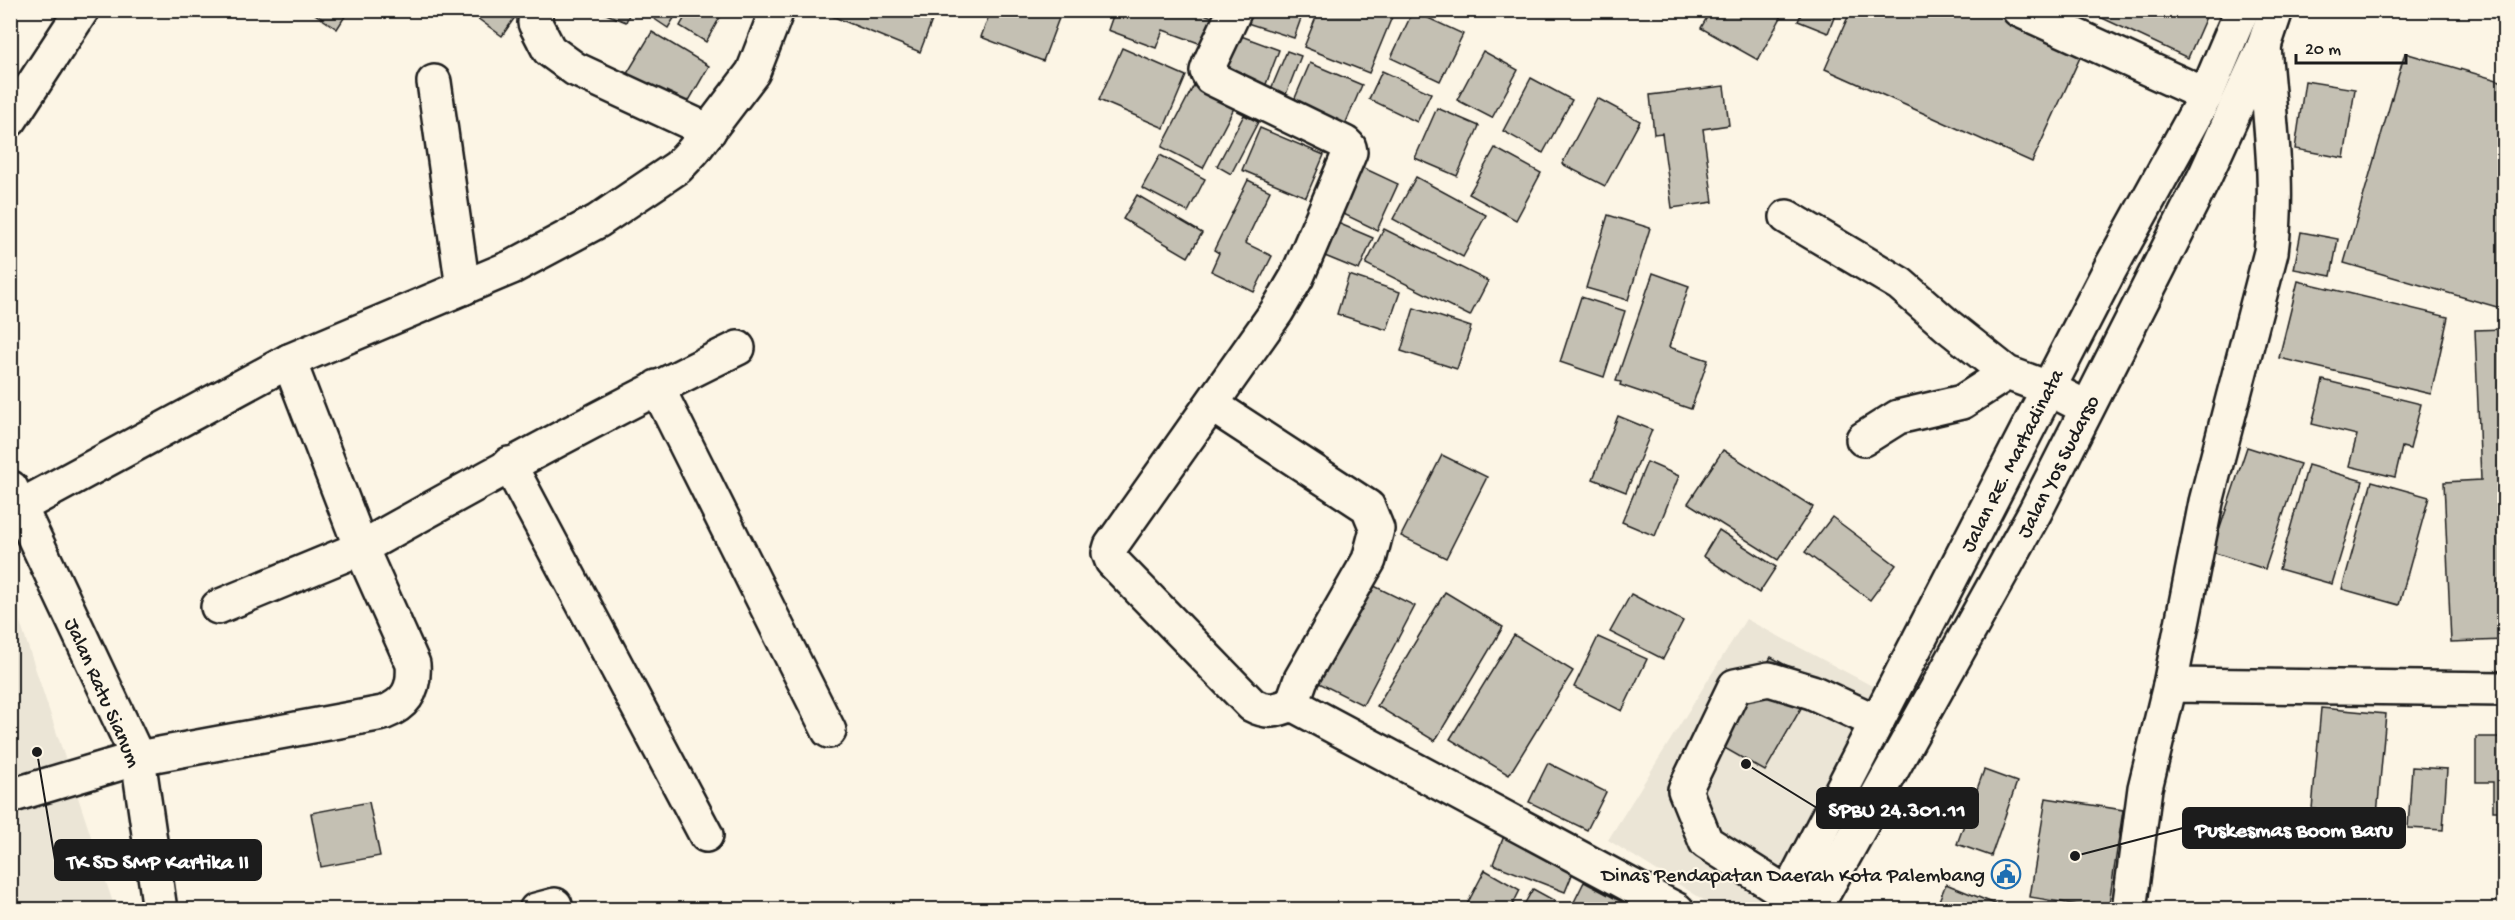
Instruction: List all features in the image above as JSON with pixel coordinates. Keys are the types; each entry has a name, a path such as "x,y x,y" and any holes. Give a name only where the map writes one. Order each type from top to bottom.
{"main road":[{"path":"10,120 82,10"},
{"path":"536,10 535,23 549,50 575,69 709,131"},
{"path":"14,502 290,361 512,267 597,221 678,167 709,131 753,72 777,10"},
{"path":"1212,405 1368,507 1377,529 1369,560 1301,679 1292,704 1278,711 1264,711 1252,705 1112,561 1109,553 1111,546 1212,405 1297,278 1350,152 1345,143 1211,78 1207,70 1235,10"},
{"path":"2019,10 2206,95"},
{"name":"Jalan RE. Martadinata","path":"1794,904 1877,722 2110,269 2206,95 2242,10"},
{"name":"Jalan Yos Sudarso","path":"1794,904 2034,512 2205,176 2264,46 2276,10"},
{"path":"2129,909 2145,788 2170,685 2206,502 2271,252 2275,223 2275,192 2264,46"},
{"path":"434,82 463,288"},
{"path":"1787,217 1900,284 2007,373 2048,388 2087,408"},
{"path":"218,608 361,548 509,464 657,387 738,348"},
{"path":"10,796 138,758 384,713 395,708 409,696 414,680 413,664 361,548 290,361"},
{"path":"1863,439 1898,417 1962,402 2007,373"},
{"path":"657,387 829,731"},
{"path":"509,464 705,835"},
{"name":"Jalan Ratu Sianum","path":"14,502 138,758 160,909"},
{"path":"1794,904 1706,842 1685,790 1735,686 1769,679 1812,692 1877,722"},
{"path":"2170,685 2505,689"},
{"path":"1292,704 1677,909"}],"shaded area":[{"path":"11,595 115,909 11,909"},
{"path":"1746,619 1876,688 1764,909 1718,909 1608,840"}],"building":[{"path":"309,10 349,10 337,29"},
{"path":"466,10 520,10 502,36"},
{"path":"596,10 631,10 626,22"},
{"path":"641,10 679,10 668,28"},
{"path":"689,10 724,10 706,42 680,26"},
{"path":"817,10 936,10 920,52"},
{"path":"991,10 1062,10 1043,61 981,37"},
{"path":"1115,10 1194,10 1217,19 1207,46 1163,30 1156,48 1108,30"},
{"path":"1248,10 1304,10 1294,38 1244,22"},
{"path":"1319,10 1375,10 1392,17 1369,73 1304,47"},
{"path":"1711,10 1785,10 1758,60 1701,28"},
{"path":"1803,10 1837,10 1828,33 1798,21"},
{"path":"1851,10 1994,10 2083,51 2032,162 1825,69"},
{"path":"2085,10 2209,10 2188,58"},
{"path":"1413,11 1463,34 1440,81 1391,58"},
{"path":"652,32 709,66 683,111 625,77"},
{"path":"1233,33 1279,50 1263,92 1217,74"},
{"path":"1122,48 1186,76 1164,128 1099,100"},
{"path":"1287,51 1301,56 1281,107 1266,101"},
{"path":"1483,51 1518,70 1492,118 1457,100"},
{"path":"2405,53 2504,82 2504,309 2344,263"},
{"path":"1310,63 1362,85 1341,134 1289,112"},
{"path":"1382,71 1431,93 1417,122 1369,99"},
{"path":"1531,78 1572,100 1543,153 1503,131"},
{"path":"2305,81 2355,89 2344,158 2295,149"},
{"path":"1194,85 1235,106 1203,168 1162,147"},
{"path":"1724,86 1729,125 1703,129 1713,202 1672,208 1662,133 1654,134 1650,95"},
{"path":"1597,98 1640,121 1605,186 1562,164"},
{"path":"1437,108 1479,126 1457,176 1415,158"},
{"path":"1244,115 1258,122 1231,174 1217,166"},
{"path":"1260,128 1324,155 1306,197 1242,170"},
{"path":"1495,148 1541,173 1516,220 1469,194"},
{"path":"1160,155 1205,179 1188,212 1142,188"},
{"path":"1355,164 1398,184 1377,230 1333,209"},
{"path":"1416,177 1486,215 1463,257 1393,219"},
{"path":"1248,180 1270,191 1245,243 1272,256 1254,292 1211,271 1219,253 1214,250"},
{"path":"1137,195 1202,233 1188,257 1123,219"},
{"path":"1608,215 1650,228 1628,300 1586,288"},
{"path":"1333,221 1373,238 1359,270 1320,254"},
{"path":"1384,229 1488,281 1470,316 1366,264"},
{"path":"2301,232 2338,239 2331,276 2294,269"},
{"path":"1653,273 1689,286 1669,347 1708,360 1691,409 1620,385 1621,382 1616,381"},
{"path":"1349,275 1400,292 1387,330 1337,314"},
{"path":"2298,281 2448,317 2431,394 2279,358"},
{"path":"1581,297 1625,311 1604,377 1560,362"},
{"path":"1414,308 1471,327 1457,369 1401,351"},
{"path":"2504,329 2504,640 2451,642 2444,482 2481,480 2475,330"},
{"path":"2323,380 2421,404 2410,449 2402,447 2395,477 2349,466 2357,435 2312,424"},
{"path":"1618,416 1652,430 1626,492 1593,479"},
{"path":"2247,447 2300,464 2265,569 2212,552"},
{"path":"1723,450 1813,507 1778,560 1688,503"},
{"path":"1442,455 1487,477 1446,558 1401,536"},
{"path":"1647,462 1679,476 1655,536 1622,522"},
{"path":"2308,465 2363,481 2332,584 2279,569"},
{"path":"2372,481 2429,497 2399,605 2342,589"},
{"path":"1832,517 1896,565 1870,600 1805,552"},
{"path":"1719,530 1776,567 1759,593 1703,556"},
{"path":"1360,579 1415,606 1363,705 1307,677"},
{"path":"1445,592 1503,627 1435,741 1377,706"},
{"path":"1631,594 1683,621 1663,659 1610,632"},
{"path":"1514,635 1573,671 1509,775 1450,739"},
{"path":"1598,637 1647,659 1622,711 1574,687"},
{"path":"1771,657 1816,682 1765,771 1721,746"},
{"path":"2321,708 2386,714 2377,815 2312,809"},
{"path":"2476,737 2504,737 2504,811 2493,811 2493,782 2476,782"},
{"path":"1548,763 1606,792 1587,830 1529,802"},
{"path":"2412,767 2447,769 2443,830 2408,828"},
{"path":"1984,770 2017,782 1991,856 1957,844"},
{"path":"2046,798 2123,810 2108,910 2030,897"},
{"path":"369,802 380,856 321,867 311,813"},
{"path":"1504,836 1576,865 1565,892 1493,864"},
{"path":"1485,870 1520,890 1510,910 1464,910"},
{"path":"1584,882 1637,910 1570,910"},
{"path":"1946,884 2005,908 2004,910 1935,910"},
{"path":"1533,889 1555,901 1550,910 1521,910"}],"place":[{"name":"TK SD SMP Kartika II","path":"37,752"},
{"name":"SPBU 24.301.11","path":"1746,764"},
{"name":"Puskesmas Boom Baru","path":"2075,856"},
{"name":"Dinas Pendapatan Daerah Kota Palembang","path":"2006,874"}]}
